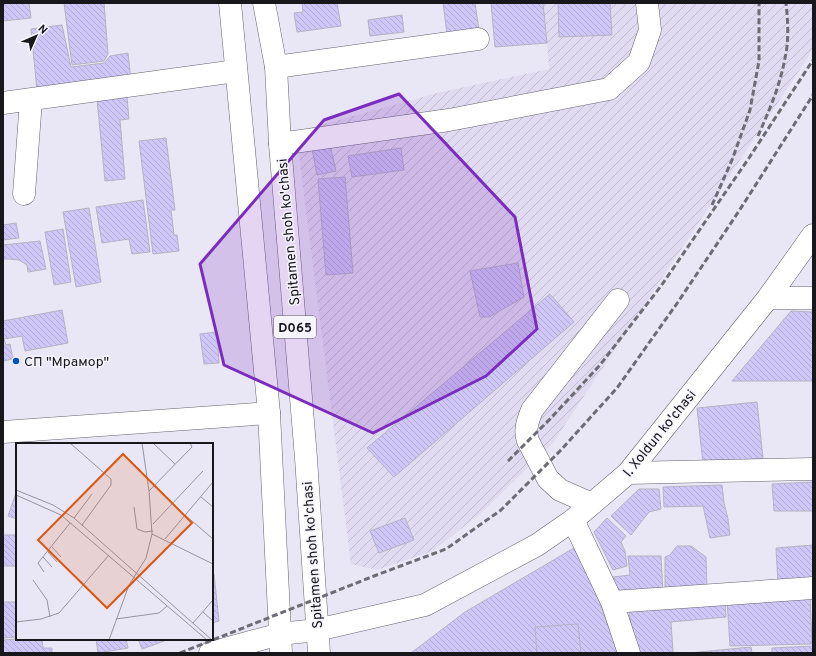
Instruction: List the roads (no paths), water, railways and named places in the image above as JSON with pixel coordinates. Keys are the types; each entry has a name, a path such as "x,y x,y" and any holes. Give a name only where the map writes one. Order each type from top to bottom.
{"street":[{"name":"D065","path":"230,3 269,413 281,644"},
{"name":"Spitamen shoh ko'chasi","path":"264,3 276,67 280,144 304,434 319,653"},
{"path":"280,144 449,120 608,89 639,62 650,30 647,3"},
{"path":"276,67 478,39"},
{"path":"3,103 236,71"},
{"path":"24,194 31,100"},
{"name":"I. Xoldun ko'chasi","path":"210,653 281,644 318,630 425,605 537,545 573,520 628,473 768,298 813,235"},
{"path":"768,298 813,298"},
{"path":"592,504 560,490 548,479 528,441 526,436 526,425 532,410 618,300"},
{"path":"3,432 269,413"},
{"path":"628,473 813,469"},
{"path":"573,520 612,602 629,653"},
{"path":"612,602 813,588"}],"railway":[{"path":"712,205 732,160 750,110 759,61 759,3"},
{"path":"758,136 774,98 783,68 788,38 786,3"},
{"path":"508,461 551,418 600,365 661,286 749,158 813,60"},
{"path":"213,640 446,549 501,510 560,451 617,388 678,302 739,211 813,95"},
{"path":"180,653 213,640"}],"place":[{"name":"СП \"Мрамор\"","path":"16,361"}]}
